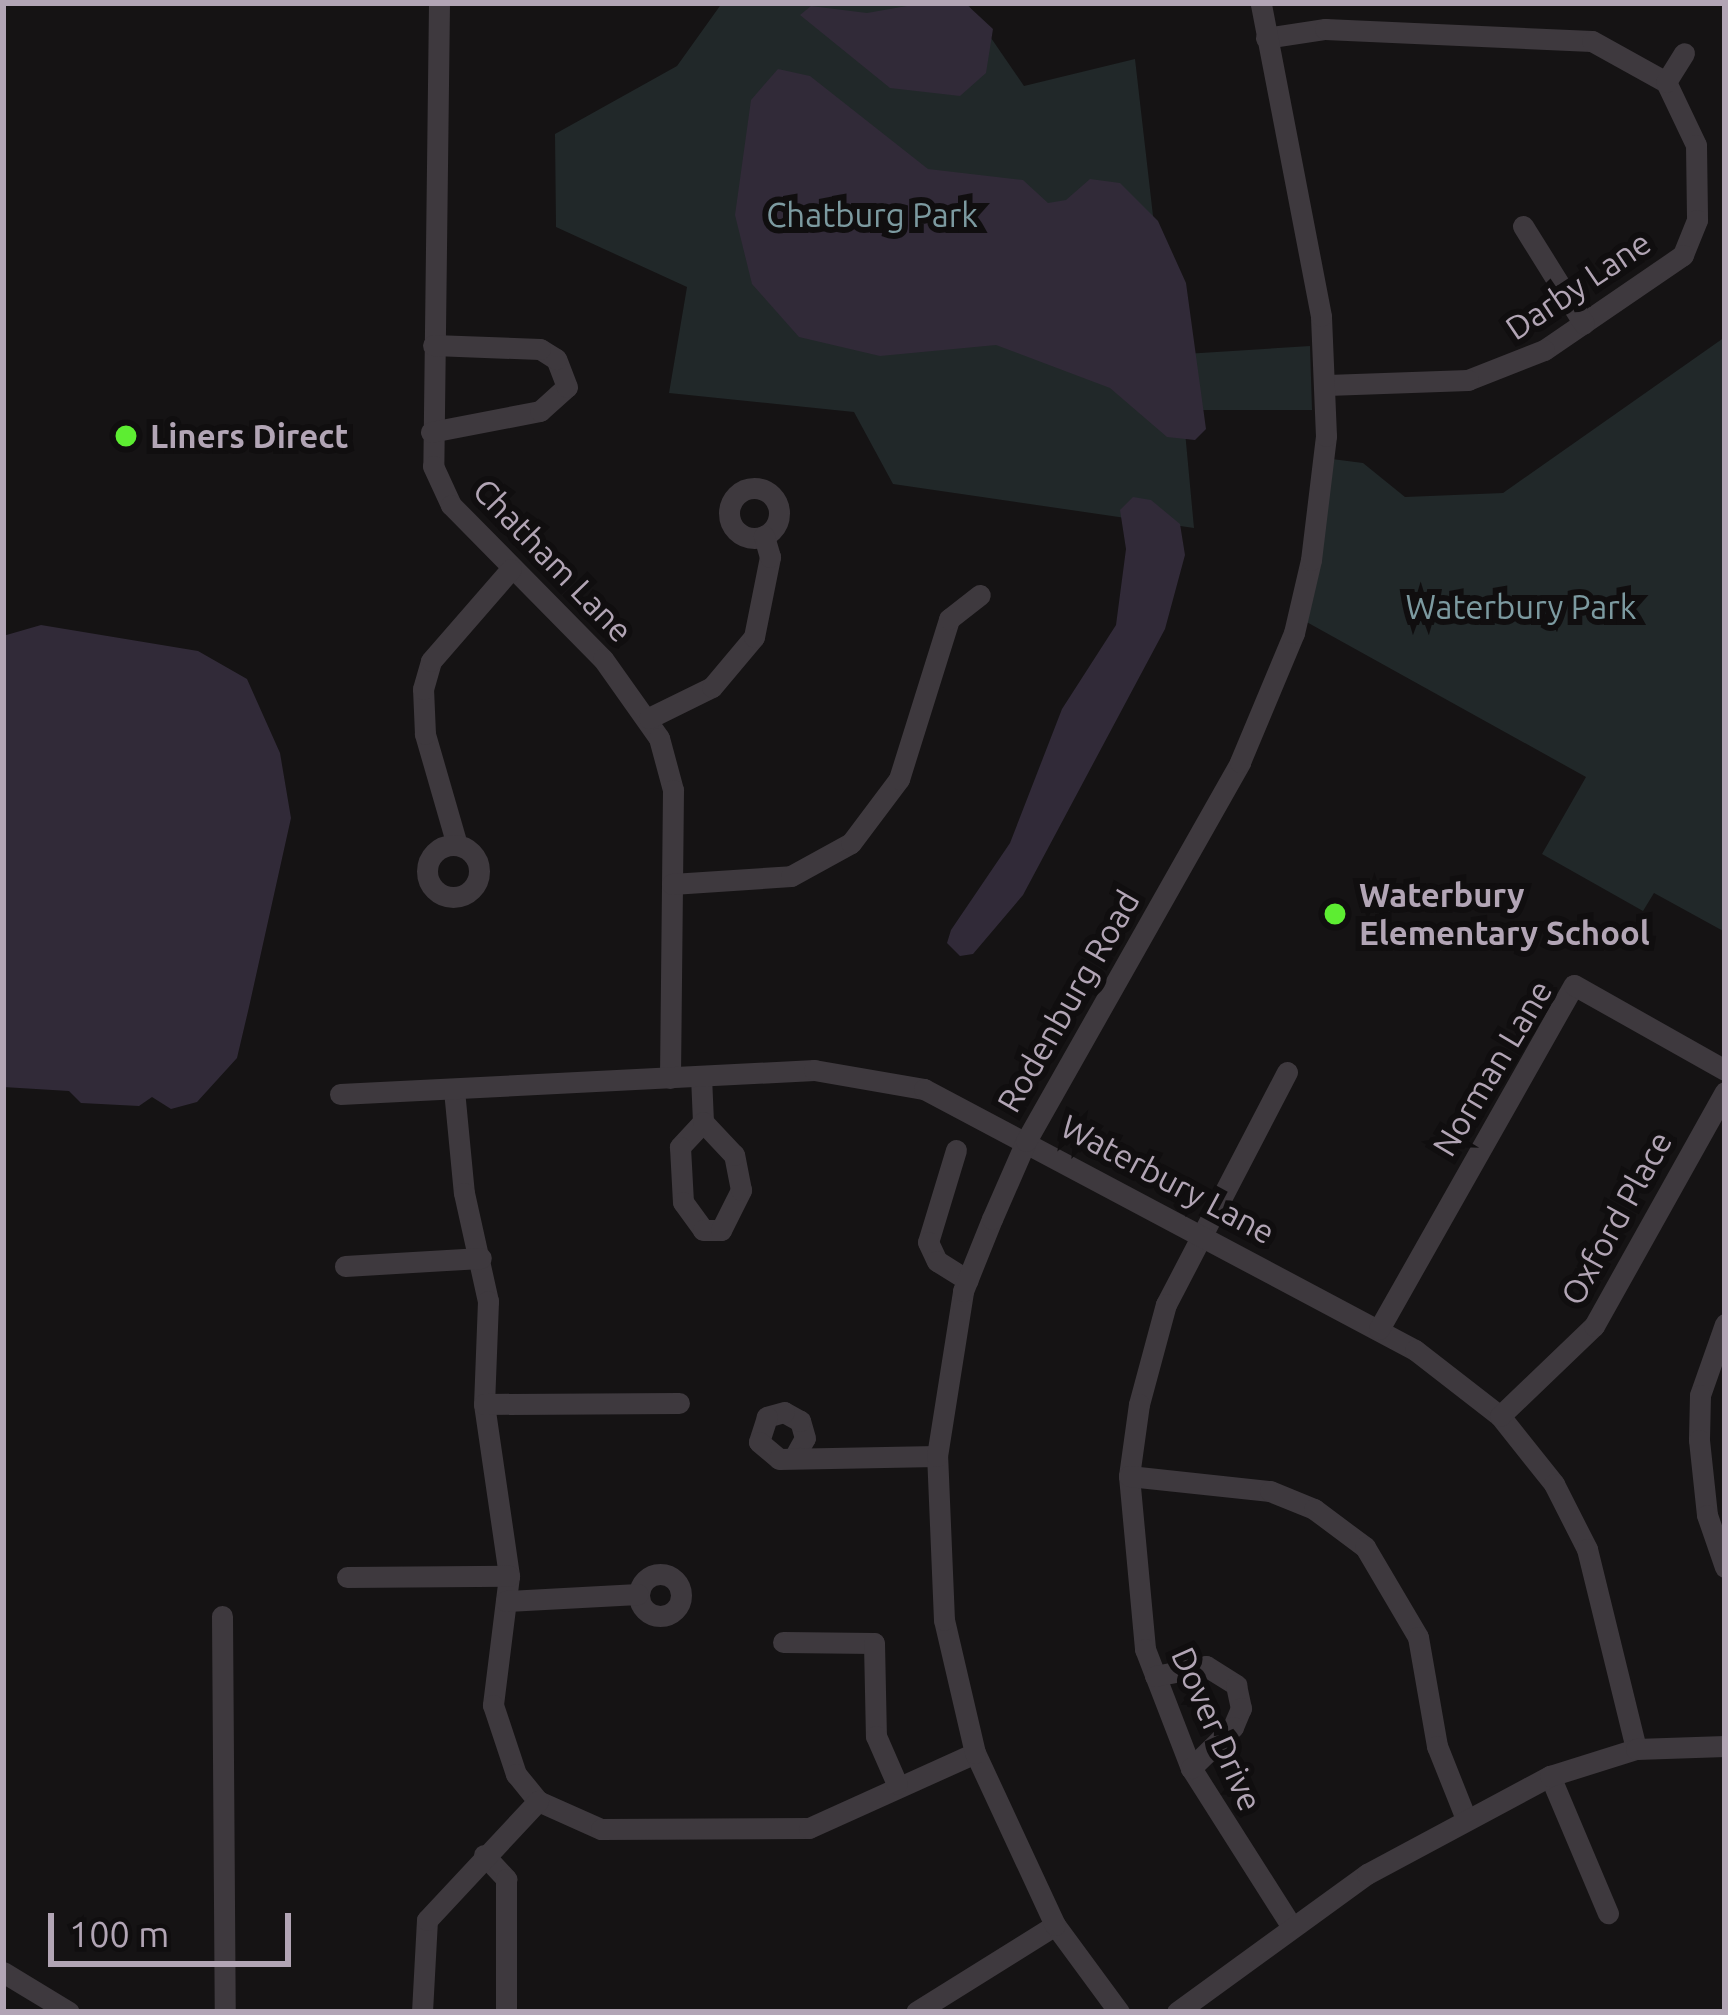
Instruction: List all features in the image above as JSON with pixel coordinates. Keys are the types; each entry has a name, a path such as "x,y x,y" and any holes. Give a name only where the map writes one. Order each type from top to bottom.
{"street":[{"name":"Chatham Lane","path":"439,3 433,466 451,505 649,718 673,790 670,1078"},
{"name":"Rodenburg Road","path":"1119,2012 1055,1925 975,1753 944,1620 937,1456 968,1280 1026,1142 1269,702 1311,560 1327,385 1314,265 1261,3"},
{"path":"1266,38 1325,29 1570,39 1618,50 1666,82 1684,53"},
{"name":"Darby Lane","path":"1327,385 1480,378 1512,368 1683,255 1695,228 1696,145 1666,82"},
{"path":"1522,226 1584,324"},
{"path":"430,432 540,411 567,387 556,359 540,349 433,345"},
{"path":"649,718 712,687 754,637 770,557 764,536"},
{"path":"457,845 425,734 423,689 431,661 511,568"},
{"path":"672,884 791,876 851,843 899,779 949,619 980,595"},
{"name":"Norman Lane","path":"1378,1330 1574,985 1725,1070"},
{"name":"Waterbury Lane","path":"340,1094 814,1070 886,1077 1026,1142 1378,1330 1458,1378 1500,1416 1554,1484 1587,1549 1636,1749"},
{"name":"Dover Drive","path":"1287,1072 1197,1232 1150,1358 1129,1477 1132,1572 1155,1676 1191,1768 1289,1924"},
{"path":"701,1076 703,1122 734,1155 741,1190 721,1230 703,1230 683,1202 680,1147 703,1122"},
{"path":"454,1090 464,1193 481,1258 490,1332 484,1405 509,1576 493,1705 508,1761 538,1801 601,1829 809,1828 843,1819 898,1784 975,1753"},
{"name":"Oxford Place","path":"1500,1416 1594,1326 1725,1092"},
{"path":"956,1150 928,1242 937,1262 968,1280"},
{"path":"345,1266 481,1258"},
{"path":"1725,1324 1700,1395 1699,1441 1707,1515 1725,1568"},
{"path":"484,1405 680,1403"},
{"path":"796,1454 937,1456"},
{"path":"1129,1477 1270,1491 1314,1509 1365,1547 1418,1637 1437,1746 1466,1819"},
{"path":"347,1577 509,1576"},
{"path":"506,1601 638,1594"},
{"path":"222,1616 225,2012"},
{"path":"784,1642 874,1642 876,1736 898,1784"},
{"path":"1155,1676 1206,1666 1236,1685 1241,1708 1233,1727 1191,1768"},
{"path":"1177,2012 1289,1924 1466,1819 1550,1776 1636,1749 1725,1746"},
{"path":"1550,1776 1609,1913"},
{"path":"422,2012 427,1920 538,1801"},
{"path":"484,1855 506,1879 506,2012"},
{"path":"916,2012 1055,1925"},
{"path":"3,1972 69,2012"}],"green space":[{"name":"Chatburg Park","path":"722,3 967,3 1024,86 1135,59 1169,355 1310,346 1312,410 1183,410 1194,528 893,484 854,412 669,393 687,287 556,227 555,134 677,66"},
{"name":"Waterbury Park","path":"1725,337 1725,932 1654,893 1643,911 1542,854 1586,777 1303,620 1324,458 1363,463 1405,497 1503,493"}],"shaded area":[{"path":"924,3 965,3 993,29 986,73 960,96 890,88 800,15 811,6 867,13"},
{"path":"778,69 810,76 928,169 1023,180 1048,203 1066,200 1090,179 1120,183 1158,221 1186,283 1206,429 1195,440 1167,437 1110,388 996,345 880,356 799,337 752,284 735,215 751,100"},
{"path":"1133,497 1151,500 1180,524 1185,555 1165,629 1023,895 973,954 960,956 947,943 951,930 1010,843 1062,709 1116,625 1126,549 1120,510"},
{"path":"41,625 198,651 247,679 280,753 291,818 237,1058 197,1102 171,1109 152,1097 139,1106 81,1103 69,1091 3,1087 3,636"}],"place":[{"name":"Liners Direct","path":"126,436"},
{"name":"Waterbury Elementary School","path":"1335,914"}]}
